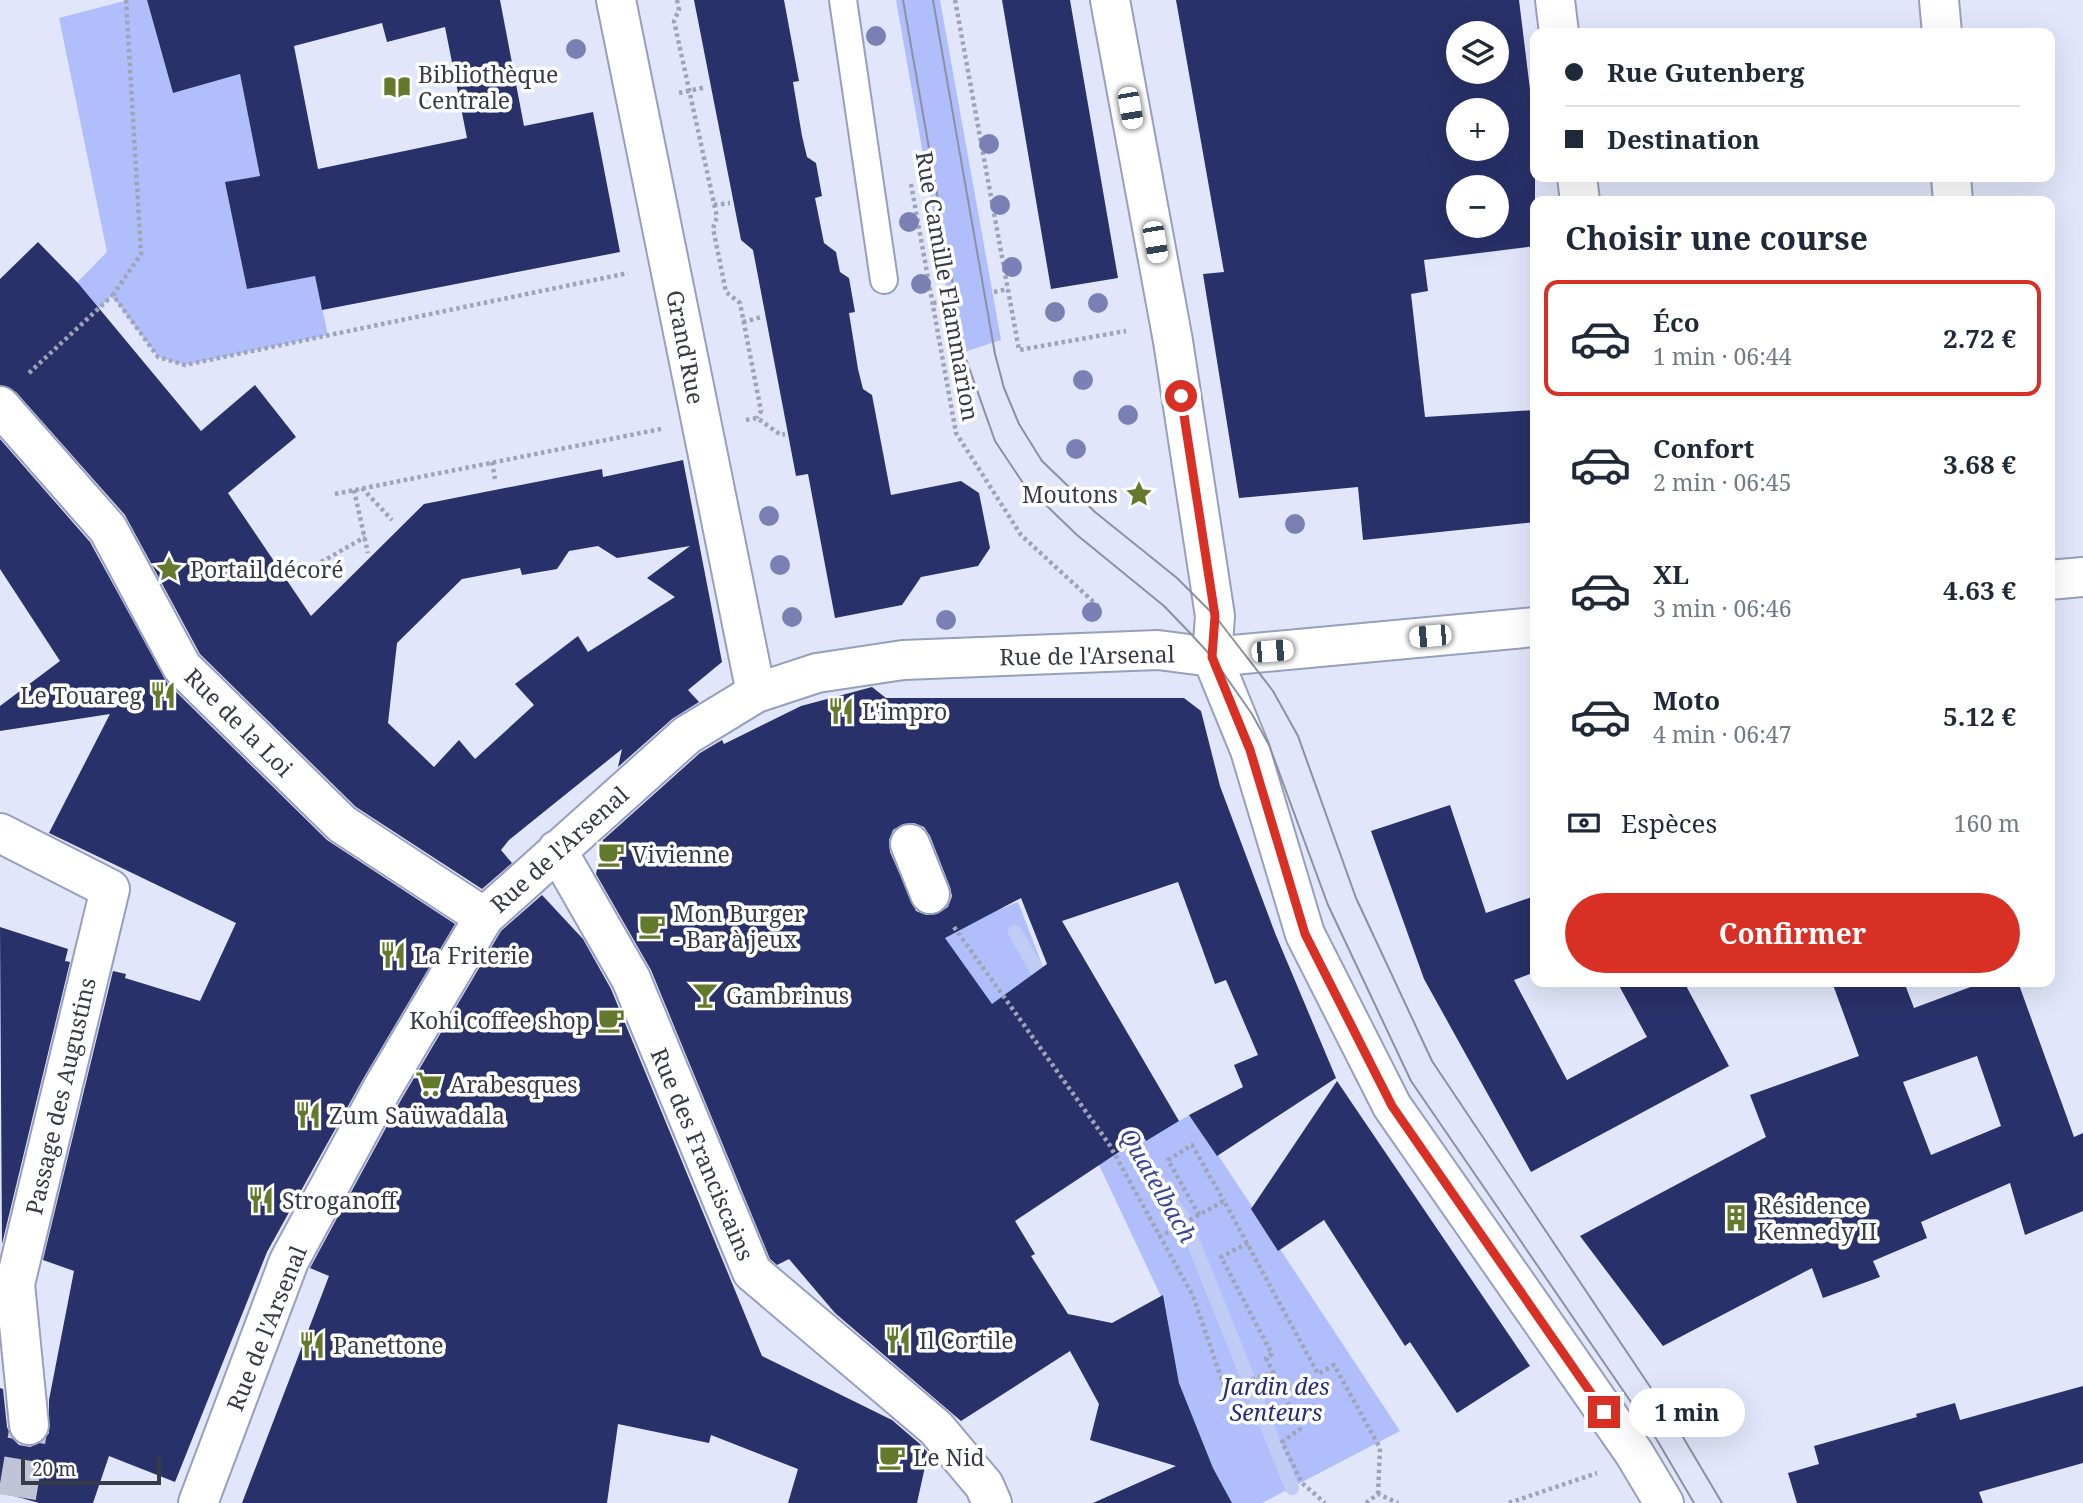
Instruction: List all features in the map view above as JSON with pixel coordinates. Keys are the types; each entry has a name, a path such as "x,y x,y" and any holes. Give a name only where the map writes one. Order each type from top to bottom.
{"street":[{"name":"Grand'Rue","path":"616,0 756,693"},
{"path":"1110,0 1170,323 1215,616 1212,657 1250,750 1305,934 1392,1106 1634,1453 1664,1503"},
{"path":"1555,0 1558,28"},
{"path":"1939,0 1942,28"},
{"name":"Rue de la Loi","path":"11,392 108,529 182,667 342,824 484,916"},
{"path":"2055,579 2083,577"},
{"name":"Rue de l'Arsenal","path":"198,1503 289,1261 382,1089 484,916 687,735 756,693 817,673 903,660 1158,650 1212,657 1530,627"},
{"name":"Passage des Augustins","path":"0,833 110,889 15,1284 29,1425"},
{"path":"910,844 930,894"},
{"name":"Rue des Franciscains","path":"557,850 631,979 752,1272 936,1428 984,1485 992,1503"}],"lane":[{"path":"843,0 884,280"}],"path":[{"path":"11,392 113,295 141,254 125,0"},
{"path":"677,0 679,10 674,20 717,217 713,228 726,292 740,303 761,411 757,418"},
{"path":"954,0 1019,350 1170,323"},
{"name":"Rue Camille Flammarion","path":"911,179 956,433 1021,535 1101,609 1113,651"},
{"path":"714,205 730,203"},
{"path":"113,295 158,357 185,365 670,264"},
{"path":"994,292 1008,289"},
{"path":"933,303 942,302"},
{"path":"743,321 762,317"},
{"path":"335,494 701,422"},
{"path":"492,461 495,479"},
{"path":"362,488 392,520"},
{"path":"354,490 368,553"},
{"path":"309,569 365,537"},
{"path":"930,894 1109,1144 1193,1296 1225,1389 1272,1371"},
{"path":"1199,1214 1168,1160 1192,1145 1318,1374 1334,1365 1380,1448 1378,1494"},
{"path":"1159,1237 1224,1201"},
{"path":"1248,1243 1221,1257 1272,1354 1266,1358 1300,1429 1282,1442 1302,1483 1325,1503"},
{"path":"1509,1503 1602,1472 1634,1453"},
{"path":"1366,1503 1378,1494"},
{"path":"1378,1494 1398,1503"}],"green space":[{"path":"128,0 147,0 173,93 240,74 260,176 226,183 247,289 315,276 328,335 185,365 158,357 112,296 13,387 0,361 107,252 59,18"},
{"path":"896,0 940,0 1001,340 958,354"},
{"name":"Jardin des Senteurs","path":"942,890 952,910 991,913 1018,902 1043,967 1145,1141 1191,1114 1400,1431 1262,1503 1232,1503 1213,1468 1179,1383 1165,1305 1099,1165 1080,1129 932,922 919,896"}],"building":[{"path":"147,0 500,0 524,126 593,112 620,252 322,310 315,276 247,289 225,182 260,176 240,74 173,93","holes":["382,23 387,42 445,27 467,138 318,169 294,46"]},
{"path":"694,0 784,0 799,81 793,82 802,136 807,157 816,163 822,196 815,198 824,243 836,252 840,272 849,278 855,312 849,313 858,369 863,389 872,395 891,495 961,481 979,493 990,548 978,566 921,577 902,605 835,618 808,474 796,476 753,250 741,240"},
{"path":"1002,0 1070,0 1118,278 1051,289"},
{"path":"1176,0 1519,0 1530,89 1530,182 1535,182 1535,196 1530,196 1530,247 1424,260 1428,291 1411,294 1425,417 1530,410 1530,523 1363,540 1358,487 1239,498 1203,274 1224,272"},
{"path":"38,242 78,283 201,431 255,385 296,437 228,493 311,616 424,504 602,469 603,477 683,460 722,662 688,690 699,702 672,719 618,767 622,749 509,840 501,850 512,863 482,889 356,807 200,654 125,515 16,392 0,385 0,279","holes":["598,546 617,558 690,546 647,578 675,597 588,652 578,636 515,684 534,705 475,759 459,740 434,767 388,723 397,643 462,579 520,568 522,575 557,569 569,551"]},
{"path":"0,439 90,542 167,683 327,840 455,924 363,1079 267,1252 175,1482 109,1456 93,1503 39,1503 0,1492 0,1388 3,1389 7,1427 12,1438 19,1445 30,1447 42,1442 49,1433 49,1400 74,1271 43,1260 113,971 126,974 125,978 200,1001 236,923 49,833 110,714 0,731 0,706 60,661 0,569"},
{"path":"872,687 886,698 1184,698 1201,711 1220,786 1275,933 1336,1078 1217,1156 1189,1115 1243,1087 1234,1065 1258,1055 1226,980 1215,984 1178,882 1062,921 1179,1121 1146,1141 1143,1136 1015,1221 1035,1254 1031,1256 1068,1314 1112,1323 1163,1295 1179,1383 1213,1468 1232,1503 1093,1503 1176,1466 1090,1440 1099,1404 1070,1351 961,1421 835,1313 789,1259 777,1265 770,1259 651,970 596,874 603,840 700,753 722,740 724,744 801,706","holes":["914,823 924,827 930,836 950,887 952,896 948,907 937,914 926,915 916,911 890,852 889,840 893,830 903,824","1021,898 1047,964 992,1004 945,938"]},
{"path":"1450,805 1486,913 1530,898 1530,974 1514,980 1567,1080 1647,1037 1620,987 1687,987 1729,1066 1531,1172 1424,979 1371,831"},
{"path":"542,895 583,939 611,989 762,1356 892,1420 920,1444 928,1453 917,1503 788,1503 798,1469 711,1435 709,1443 618,1424 607,1503 242,1503 329,1276 310,1268 401,1100 501,931"},
{"path":"0,927 68,949 65,961 70,962 2,1244"},
{"path":"1834,987 1906,987 1914,1008 1971,987 2020,987 2074,1137 2083,1133 2083,1211 2025,1235 2010,1183 1921,1222 1927,1238 1873,1261 1880,1277 1823,1298 1812,1268 1663,1346 1580,1236 1766,1137 1750,1095 1859,1056","holes":["1977,1056 2001,1126 1931,1155 1903,1082"]},
{"path":"1337,1081 1530,1366 1457,1413 1410,1342 1405,1346 1324,1220 1278,1251 1251,1209"},
{"path":"2083,1386 2083,1463 1979,1492 1983,1503 1797,1503 1788,1473 1819,1464 1814,1446 1917,1417 1916,1414 1955,1403 1960,1420"}],"waterway":[{"name":"Quatelbach","path":"1015,932 1046,986"},
{"name":"Quatelbach","path":"1125,1126 1156,1182 1184,1219 1292,1488"}],"tunnel":[{"path":"17,1497 29,1425"}],"tram line":[{"path":"903,0 966,359 995,441 1023,483 1077,535 1164,606 1191,634 1212,657 1252,714 1269,745 1328,905 1411,1081 1657,1440 1694,1503"},
{"path":"933,0 995,354 1004,388 1019,424 1042,461 1095,512 1177,578 1215,616 1273,691 1298,736 1356,898 1432,1061 1677,1427 1722,1503"}],"place":[{"name":"Bibliothèque Centrale","path":"397,87"},
{"name":"Moutons","path":"1139,494"},
{"name":"Portail décoré","path":"169,569"},
{"name":"Le Touareg","path":"163,695"},
{"name":"L'impro","path":"841,711"},
{"name":"Vivienne","path":"611,854"},
{"name":"Mon Burger - Bar à jeux","path":"652,926"},
{"name":"La Friterie","path":"393,955"},
{"name":"Gambrinus","path":"705,995"},
{"name":"Kohi coffee shop","path":"611,1020"},
{"name":"Arabesques","path":"429,1084"},
{"name":"Zum Saüwadala","path":"308,1115"},
{"name":"Stroganoff","path":"261,1200"},
{"name":"Résidence Kennedy II","path":"1736,1218"},
{"name":"Il Cortile","path":"898,1340"},
{"name":"Panettone","path":"312,1345"},
{"name":"Le Nid","path":"892,1457"}],"route":[{"path":"1181,396 1215,616 1212,657 1250,750 1305,934 1392,1106 1604,1412"}]}
